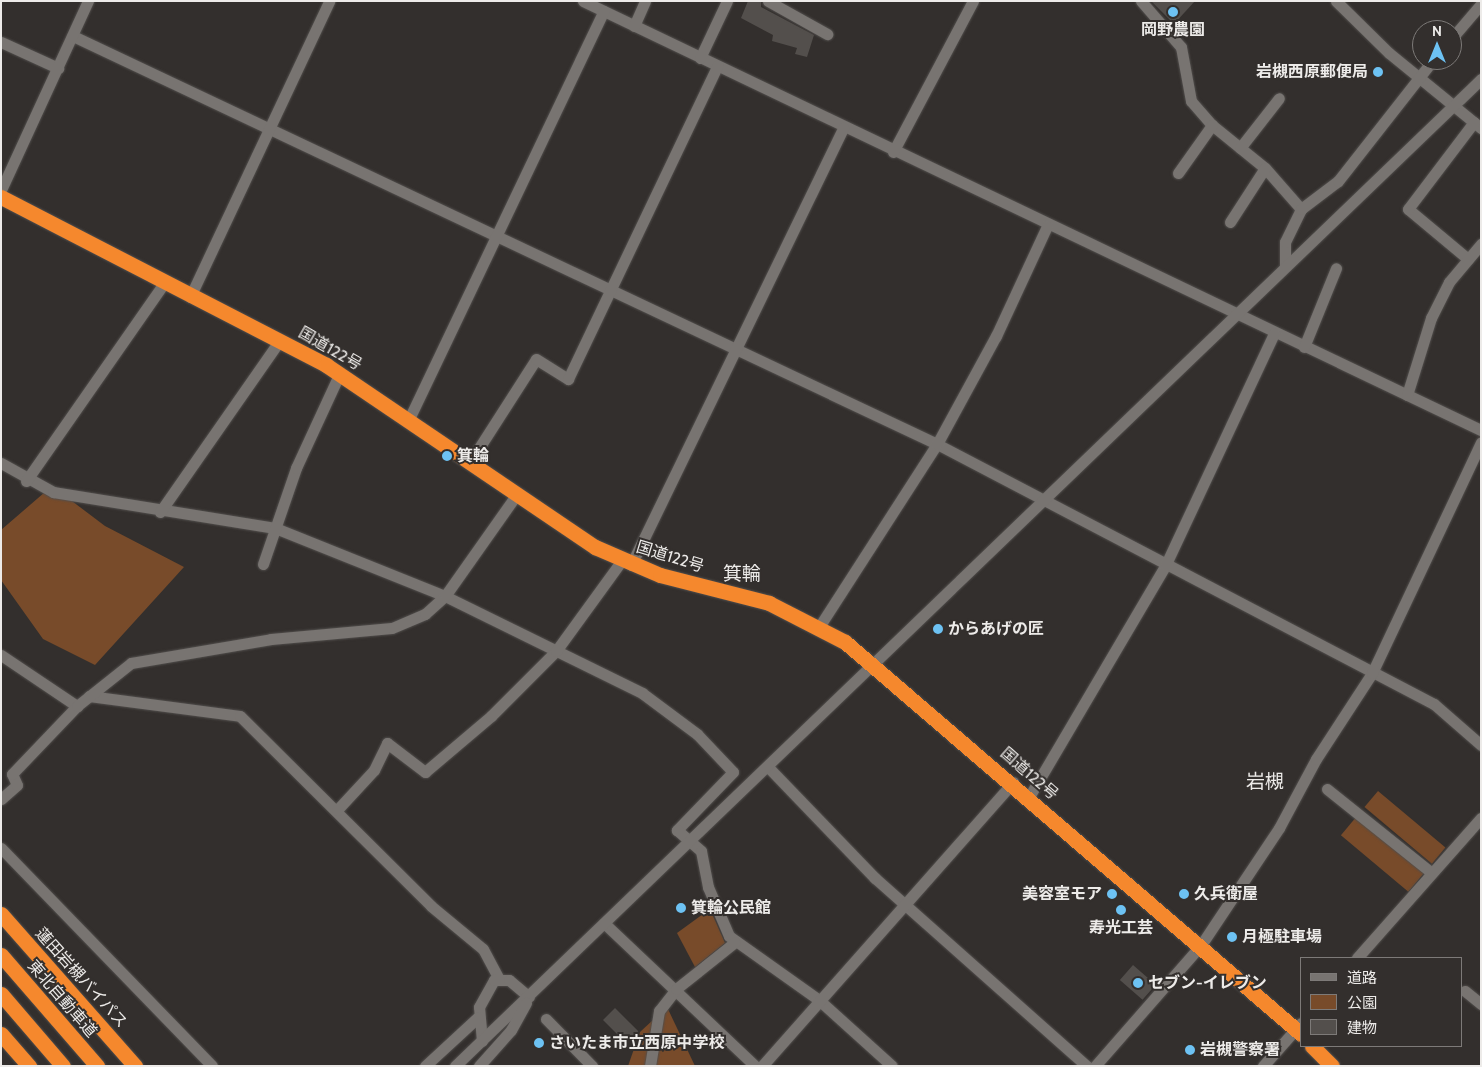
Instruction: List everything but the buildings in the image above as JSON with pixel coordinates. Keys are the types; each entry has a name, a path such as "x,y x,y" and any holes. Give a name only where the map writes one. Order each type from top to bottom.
{"highway":[{"name":"国道122号","path":"1,197 190,298 280,340 410,419 517,494 626,562 769,603 820,627 872,665 1013,782 1299,1029"},
{"name":"蓮田岩槻バイパス","path":"1,914 135,1066"},
{"name":"東北自動車道","path":"1,955 97,1066"},
{"path":"1,994 63,1066"},
{"path":"1,1034 29,1066"},
{"path":"1313,1047 1332,1066"}],"street":[{"path":"1,190 88,1"},
{"path":"190,298 329,1"},
{"path":"583,1 1047,226 1481,430"},
{"path":"634,26 645,1"},
{"path":"700,58 727,1"},
{"path":"768,1 826,34"},
{"path":"893,152 973,1"},
{"path":"1140,1 1181,47 1190,101 1212,125 1265,168 1301,209"},
{"path":"1336,1 1418,78 1477,125 1408,209 1468,259"},
{"path":"1462,26 1481,4"},
{"path":"410,419 604,11"},
{"path":"73,36 497,234 937,444 1434,704 1481,745"},
{"path":"1,42 58,68"},
{"path":"470,462 536,359 568,379 717,66"},
{"path":"1285,266 1285,242 1301,209 1338,181 1425,70"},
{"path":"456,1066 768,767 1234,314 1481,79"},
{"path":"1240,148 1280,98"},
{"path":"1178,173 1212,125"},
{"path":"337,810 374,770 386,743 425,772 491,716 556,651 626,562 737,349 843,128"},
{"path":"1230,222 1265,168"},
{"path":"820,627 937,444 996,336 1047,226"},
{"path":"1407,395 1431,318 1468,259 1481,244"},
{"path":"1304,348 1336,268"},
{"path":"26,480 164,283"},
{"path":"1029,797 1166,564 1274,333"},
{"path":"160,512 280,340"},
{"path":"263,564 296,468 339,375"},
{"path":"1095,1066 1201,945 1279,828 1316,758 1372,673 1481,442"},
{"path":"1,463 26,480 53,492 160,512 275,528 444,596 642,693 697,734 733,772 677,830 700,851 708,887 735,942 819,1000 892,1066"},
{"path":"1,799 17,785 12,774 77,706 131,663 271,639 392,628 425,614 444,596 517,494"},
{"path":"1,655 77,706"},
{"path":"89,696 240,716 337,810 431,906 483,949 499,979"},
{"path":"768,767 904,902 1087,1066"},
{"path":"762,1066 904,902 1013,782"},
{"path":"1327,789 1432,873"},
{"path":"1358,957 1432,873 1478,825"},
{"path":"1,848 212,1066"},
{"path":"604,923 676,989 755,1066"},
{"path":"650,1066 658,1011 676,989 735,942"},
{"path":"499,979 509,980 529,996"},
{"path":"482,1041 477,1018 482,997 499,979"},
{"path":"1465,991 1481,1004"},
{"path":"479,1066 511,1030 529,996"},
{"path":"425,1066 477,1018"},
{"path":"546,1020 592,1066"},
{"path":"1262,1066 1299,1029"}],"green space":[{"path":"52,486 105,526 184,567 95,665 43,639 1,580 1,530"},
{"path":"1378,791 1445,848 1432,864 1365,807"},
{"path":"1357,816 1424,873 1408,892 1341,835"},
{"path":"710,909 725,943 695,967 677,933"},
{"path":"667,1007 695,1066 628,1066 640,1032"}],"place":[{"name":"岡野農園","path":"1173,12"},
{"name":"岩槻西原郵便局","path":"1378,72"},
{"name":"箕輪","path":"447,456"},
{"name":"からあげの匠","path":"938,629"},
{"name":"美容室モア","path":"1112,894"},
{"name":"久兵衛屋","path":"1184,894"},
{"name":"箕輪公民館","path":"681,908"},
{"name":"寿光工芸","path":"1121,910"},
{"name":"月極駐車場","path":"1232,937"},
{"name":"セブン-イレブン","path":"1138,983"},
{"name":"さいたま市立西原中学校","path":"539,1043"},
{"name":"岩槻警察署","path":"1190,1050"}],"district":[{"name":"箕輪","path":"742,574"},
{"name":"岩槻","path":"1265,782"}]}
